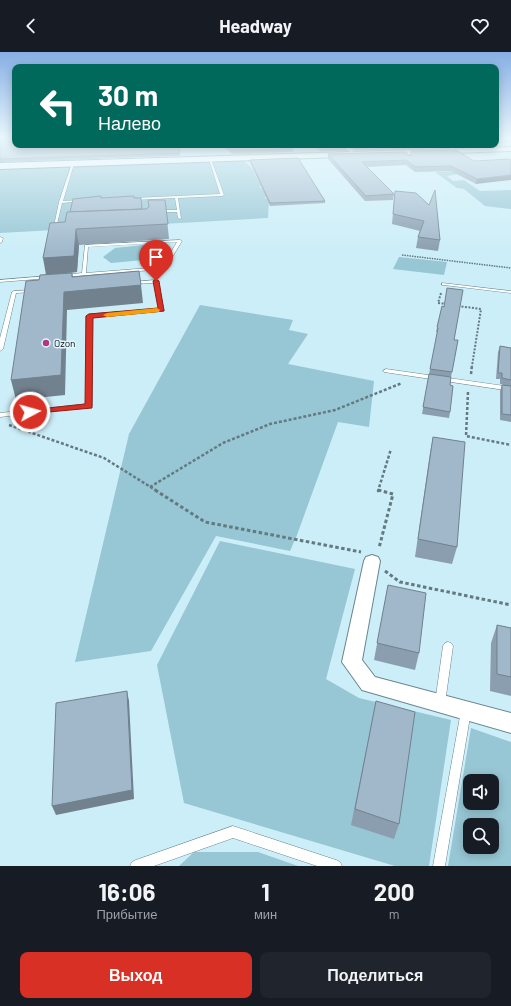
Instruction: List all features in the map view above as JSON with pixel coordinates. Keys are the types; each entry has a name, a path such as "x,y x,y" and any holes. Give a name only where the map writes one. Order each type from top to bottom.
{"street":[{"path":"375,556 352,662 369,684 511,723"}],"lane":[{"path":"63,225 55,225 69,176"},
{"path":"130,199 222,195 216,176"},
{"path":"176,197 180,218"},
{"path":"145,198 146,205"},
{"path":"61,202 84,201"},
{"path":"153,212 179,211"},
{"path":"0,238 0,242"},
{"path":"61,276 163,268 180,241 86,246 84,274"},
{"path":"0,281 53,277"},
{"path":"0,415 89,406 89,316 162,310 156,281 124,284"},
{"path":"444,284 511,292"},
{"path":"0,349 3,321 14,292 37,290"},
{"path":"386,371 511,389"},
{"path":"440,703 448,646"},
{"path":"439,866 466,711"},
{"path":"136,866 233,832 336,866"}],"path":[{"path":"402,255 511,268"},
{"path":"444,284 438,303 481,309 469,383 466,436 511,445"},
{"path":"150,487 223,443 270,424 335,410 421,376"},
{"path":"7,424 104,458 205,522 361,552 375,556 400,582 511,605"},
{"path":"375,556 393,494 378,491 392,449"}],"shaded area":[{"path":"0,176 256,176 261,186 259,187 263,189 261,189 267,197 264,197 269,200 268,218 0,233"},
{"path":"440,176 447,176 453,181 464,180 480,191 511,190 511,209 485,206 464,189 457,188"},
{"path":"143,245 154,246 143,260 111,263 103,257 115,248"},
{"path":"399,257 447,262 444,275 393,269"},
{"path":"200,305 293,320 289,330 308,334 288,364 374,381 369,427 338,422 290,551 216,536 151,651 75,662 129,434"},
{"path":"220,541 355,569 326,679 359,698 451,720 429,866 395,866 184,803 157,665"},
{"path":"471,728 511,742 511,866 448,866 463,776 463,810 499,810 499,774 463,774"},
{"path":"194,852 258,852 298,866 179,866"}],"building":[{"path":"257,176 309,176 325,201 270,203"},
{"path":"348,176 376,176 394,194 366,196"},
{"path":"471,176 503,176 477,179"},
{"path":"435,190 440,240 418,237 424,221 393,214 395,191 416,193 429,205"},
{"path":"101,196 101,198 134,196 134,198 141,198 142,209 70,212 73,199"},
{"path":"148,200 165,200 168,224 76,229 74,256 43,258 50,223 65,222 67,212 146,209 149,207"},
{"path":"139,271 141,285 64,292 61,375 11,380 26,281 39,280 40,275 72,273 72,277"},
{"path":"447,288 463,290 454,340 458,340 452,372 430,369 437,327 442,306 444,307"},
{"path":"500,346 511,348 511,380 502,378 502,373 498,373"},
{"path":"429,374 451,377 450,385 453,386 450,412 423,407"},
{"path":"502,385 511,386 511,415 502,414"},
{"path":"433,437 465,442 457,547 418,539"},
{"path":"388,585 426,593 419,653 377,643"},
{"path":"497,625 511,628 511,677 497,674"},
{"path":"127,691 132,790 52,806 56,703"},
{"path":"376,701 415,712 399,824 355,809"}],"slow traffic":[{"path":"107,315 157,310"}],"place":[{"name":"Ozon","path":"46,343"}],"route":[{"path":"30,412 89,406 89,316 162,310 156,281"}]}
